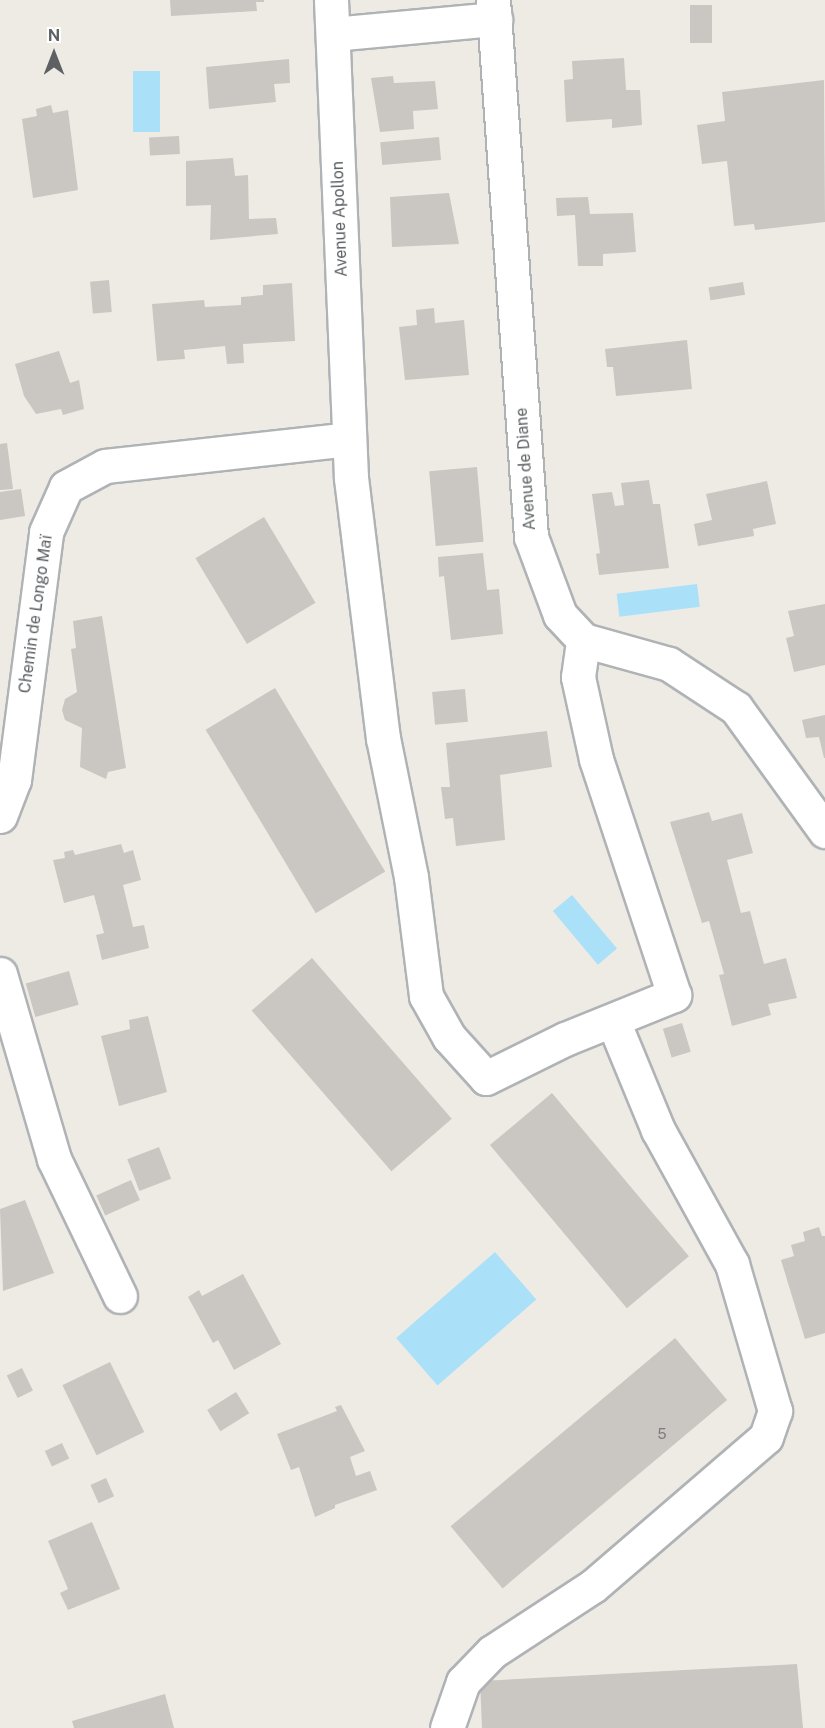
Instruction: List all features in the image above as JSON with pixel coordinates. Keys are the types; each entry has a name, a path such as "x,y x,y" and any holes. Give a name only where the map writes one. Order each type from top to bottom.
{"street":[{"name":"Avenue Apollon","path":"331,0 349,439 383,738 411,877 426,996 449,1037 486,1078 565,1039 613,1021"},
{"path":"333,34 494,9"},
{"name":"Avenue de Diane","path":"494,9 531,537 560,615 583,640"},
{"name":"Chemin de Longo Maï","path":"0,816 14,780 46,532 66,487 105,466 349,439"},
{"path":"447,1728 463,1682 492,1652 593,1586 766,1437 775,1411 732,1264 658,1130 613,1021 674,995 596,759 578,677 583,640 669,664 736,708 825,831"},
{"path":"0,974 54,1159 120,1296"}],"water":[{"path":"133,71 160,71 160,132 133,132"},
{"path":"697,584 700,607 619,617 617,594"},
{"path":"572,895 617,949 598,965 553,911"},
{"path":"495,1252 536,1300 437,1385 396,1338"}],"building":[{"path":"170,0 264,0 264,2 256,2 257,11 171,16"},
{"path":"690,5 712,5 712,43 690,43"},
{"path":"624,58 626,90 640,90 642,125 612,128 612,119 566,122 564,80 573,79 572,61"},
{"path":"289,59 290,83 274,84 276,102 209,109 206,67"},
{"path":"393,76 394,83 435,81 438,109 413,111 414,129 380,132 371,78"},
{"path":"824,80 825,222 755,230 754,224 734,226 727,161 702,164 697,125 725,121 722,92"},
{"path":"51,105 53,113 68,110 78,190 33,198 22,119 37,116 36,109"},
{"path":"179,136 180,154 150,156 149,138"},
{"path":"439,137 441,160 382,165 380,142"},
{"path":"233,158 235,176 248,175 249,219 276,218 278,234 210,240 211,205 186,206 186,161"},
{"path":"449,193 459,244 392,247 390,197"},
{"path":"588,197 590,214 633,213 636,252 603,254 603,266 578,266 575,215 557,216 556,198"},
{"path":"109,280 112,312 93,314 90,282"},
{"path":"743,282 745,295 710,300 708,287"},
{"path":"292,283 295,341 243,344 244,363 227,364 225,346 184,350 185,359 157,361 152,304 204,300 205,307 241,305 241,297 263,295 263,285"},
{"path":"434,308 435,323 464,320 469,375 405,380 399,327 417,325 416,310"},
{"path":"687,340 692,389 616,396 613,367 607,367 605,349"},
{"path":"59,351 70,383 79,380 84,409 63,415 61,409 36,414 24,396 15,364"},
{"path":"7,443 13,489 0,490 0,444"},
{"path":"477,467 484,542 436,546 429,471"},
{"path":"649,480 653,504 660,504 669,568 599,575 596,554 600,553 592,494 612,492 615,506 624,505 621,483"},
{"path":"767,481 776,524 753,529 754,536 698,546 694,524 712,520 706,494"},
{"path":"21,489 25,516 0,520 0,492"},
{"path":"264,517 316,603 247,644 195,558"},
{"path":"483,553 487,590 499,589 503,634 451,640 444,576 439,577 438,557"},
{"path":"825,604 825,665 794,672 786,638 794,636 788,611"},
{"path":"102,616 126,768 108,772 106,779 80,767 82,728 65,720 62,710 65,699 77,692 71,649 76,648 73,621"},
{"path":"275,688 385,871 316,913 206,730"},
{"path":"465,689 468,722 435,725 432,692"},
{"path":"825,715 824,758 819,737 806,738 802,720"},
{"path":"547,731 552,767 500,775 505,840 456,846 453,818 445,819 441,787 450,787 446,743"},
{"path":"709,812 712,821 742,813 753,853 727,860 741,913 750,911 764,964 786,958 797,998 768,1004 771,1015 732,1026 719,975 724,974 709,921 702,923 670,822"},
{"path":"121,844 124,853 133,850 141,880 123,885 133,927 144,925 149,948 102,960 96,935 104,933 94,895 64,903 53,860 65,858 64,852 73,850 75,855"},
{"path":"312,958 452,1119 391,1171 252,1010"},
{"path":"69,971 79,1005 35,1017 26,983"},
{"path":"148,1016 167,1092 119,1106 101,1036 130,1029 129,1020"},
{"path":"682,1023 691,1052 672,1058 663,1029"},
{"path":"552,1093 689,1256 627,1308 490,1145"},
{"path":"159,1147 171,1179 139,1191 127,1159"},
{"path":"131,1180 140,1200 105,1216 96,1195"},
{"path":"25,1200 54,1273 3,1291 0,1209"},
{"path":"819,1227 822,1236 825,1236 825,1333 805,1339 781,1260 794,1256 791,1245 805,1241 803,1232"},
{"path":"243,1274 281,1344 234,1370 218,1340 213,1343 188,1297 199,1290 202,1296"},
{"path":"675,1338 727,1400 503,1588 451,1526"},
{"path":"110,1362 144,1432 97,1455 62,1385"},
{"path":"22,1368 33,1390 18,1398 7,1375"},
{"path":"236,1392 249,1413 220,1431 207,1410"},
{"path":"341,1405 365,1451 350,1457 356,1476 370,1471 377,1490 335,1505 335,1508 315,1517 299,1467 291,1470 277,1434 337,1411 335,1407"},
{"path":"62,1443 69,1458 52,1466 45,1451"},
{"path":"106,1478 114,1496 99,1503 90,1485"},
{"path":"92,1522 120,1589 68,1610 60,1593 68,1589 48,1541"},
{"path":"797,1664 803,1728 482,1728 480,1681"},
{"path":"165,1694 174,1728 74,1728 72,1721"}]}
